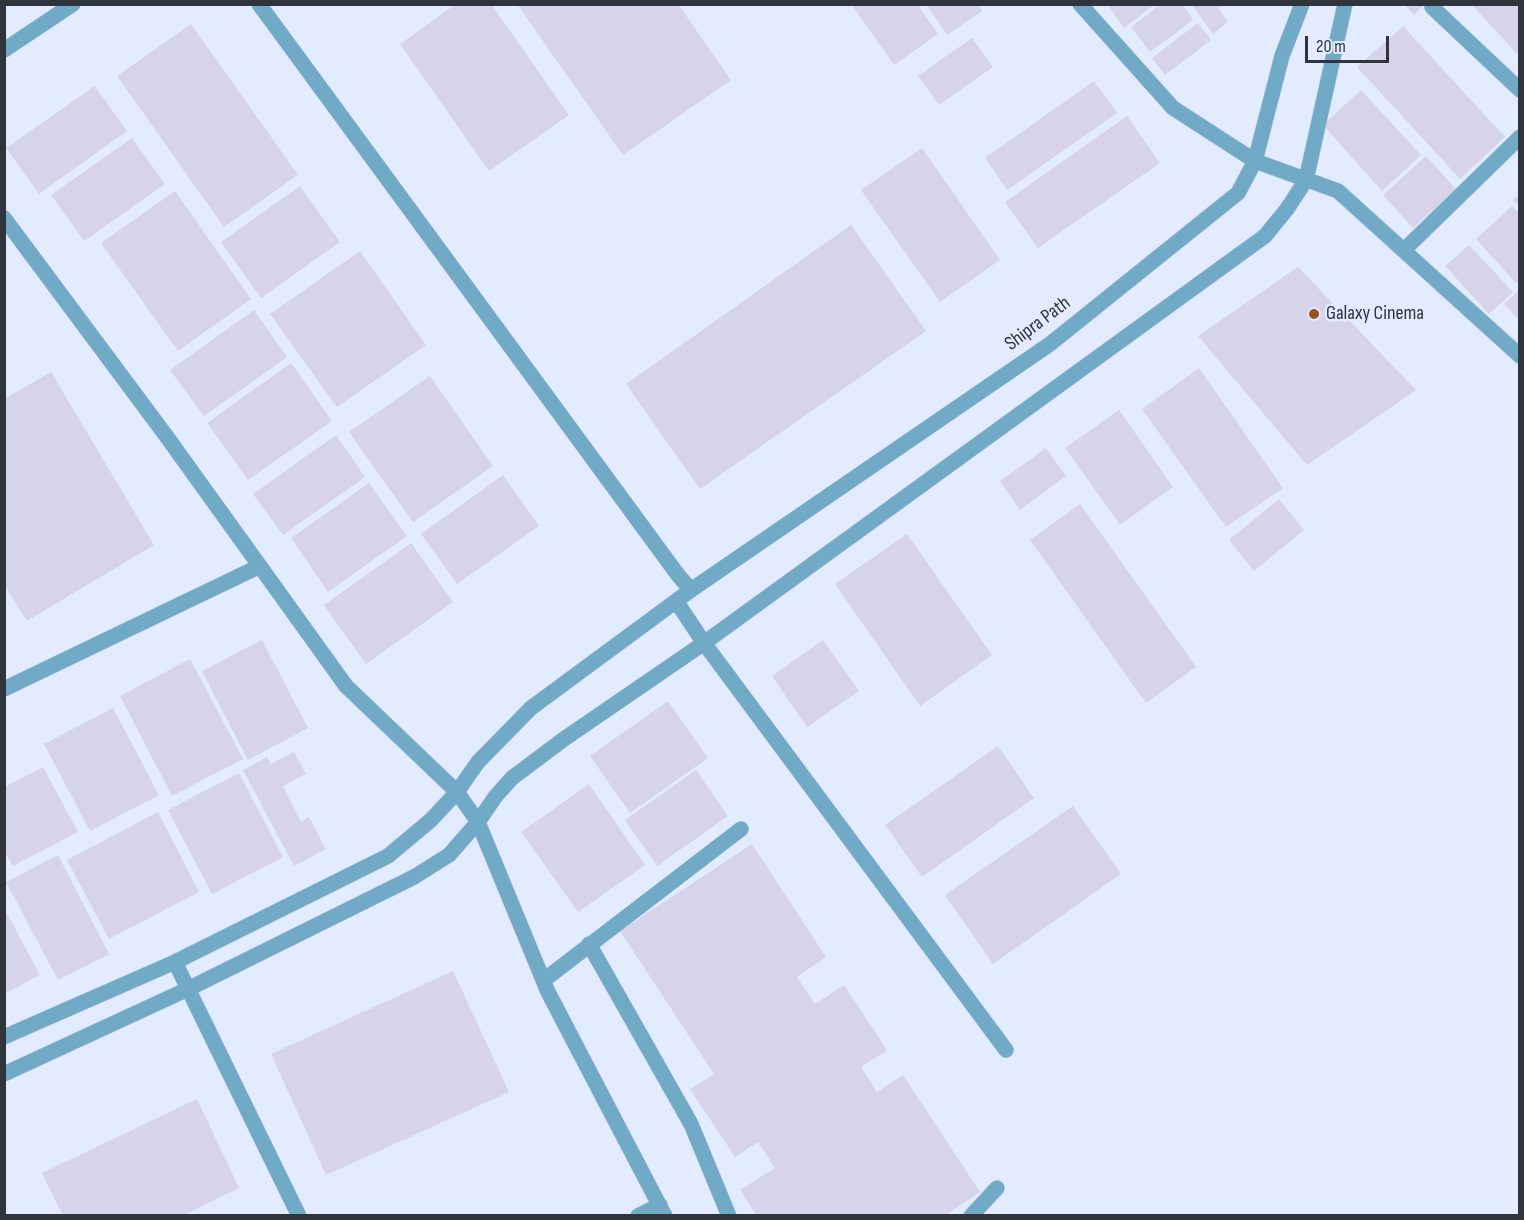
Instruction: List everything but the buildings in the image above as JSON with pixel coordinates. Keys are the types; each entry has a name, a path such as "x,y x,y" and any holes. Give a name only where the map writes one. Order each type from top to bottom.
{"street":[{"path":"4,50 73,4"},
{"path":"259,4 670,565 691,590"},
{"path":"1080,4 1173,108 1255,161 1338,191 1520,356"},
{"name":"Shipra Path","path":"4,1037 175,962 388,856 431,820 457,792 478,762 531,708 691,590 1050,344 1238,193 1255,161 1282,56 1302,4"},
{"path":"4,1074 188,988 414,877 449,855 512,778 564,739 704,643 1264,236 1287,209 1306,180 1345,4"},
{"path":"1432,7 1520,90"},
{"path":"1404,250 1520,137"},
{"path":"4,218 53,280 346,686 457,792 478,822 544,980 663,1210 638,1215"},
{"path":"4,688 260,566"},
{"path":"676,601 704,643 1006,1050"},
{"path":"544,980 741,829"},
{"path":"589,944 692,1124 729,1215"},
{"path":"175,962 299,1215"},
{"path":"971,1215 997,1188"}],"place":[{"name":"Galaxy Cinema","path":"1314,314"}]}
